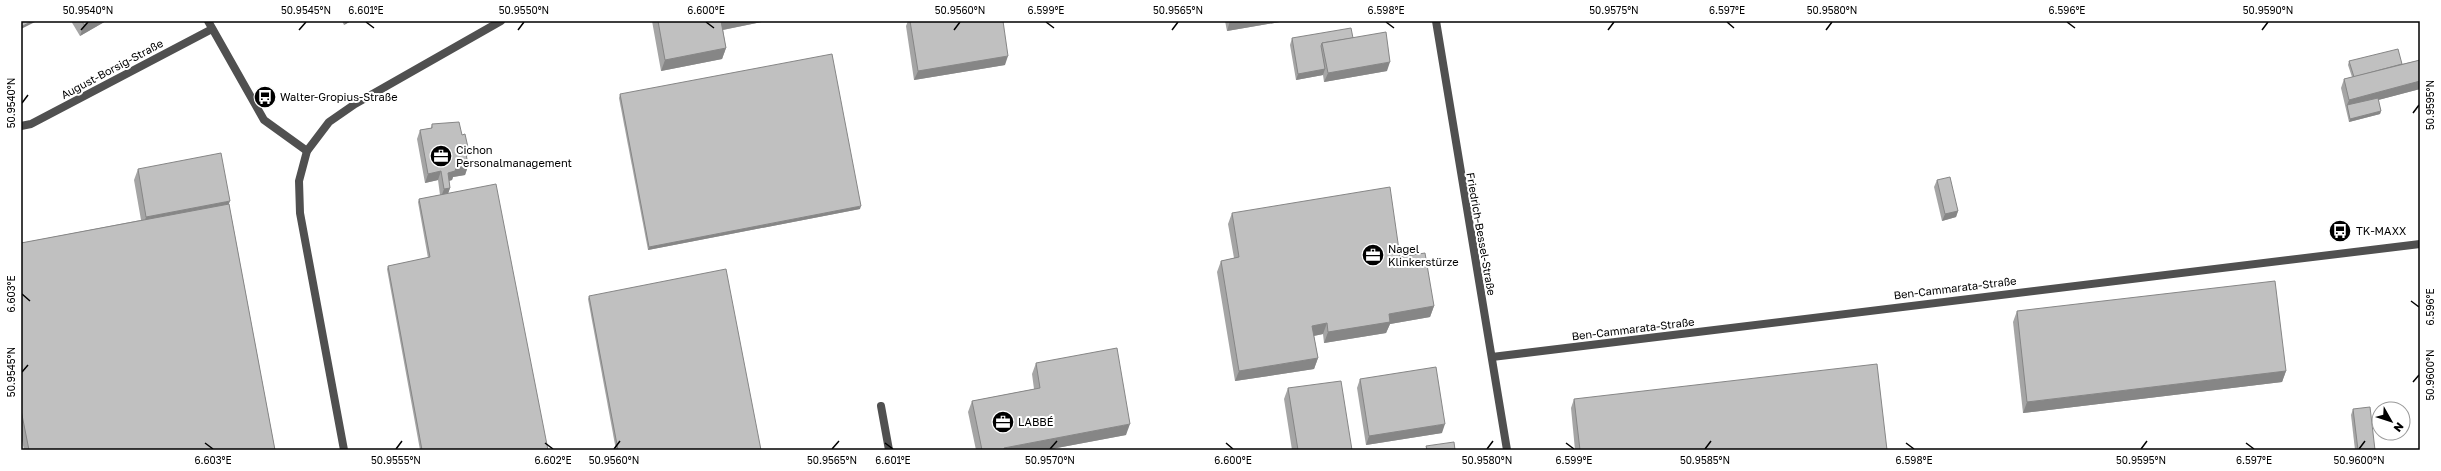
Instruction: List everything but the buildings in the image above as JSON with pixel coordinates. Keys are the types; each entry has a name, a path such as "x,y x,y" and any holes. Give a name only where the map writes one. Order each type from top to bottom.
{"street":[{"path":"208,21 264,120 308,151"},
{"path":"344,450 300,213 299,181 308,151 329,122 355,104 500,21"},
{"name":"Friedrich-Bessel-Straße","path":"1436,21 1469,229 1507,450"},
{"name":"August-Borsig-Straße","path":"21,126 31,124 212,29"},
{"name":"Ben-Cammarata-Straße","path":"1492,357 1976,296 2420,244"},
{"path":"881,406 889,450"}],"place":[{"name":"Walter-Gropius-Straße","path":"265,97"},
{"name":"Cichon Personalmanagement","path":"441,156"},
{"name":"TK-MAXX","path":"2340,231"},
{"name":"Nagel Klinkerstürze","path":"1373,255"},
{"name":"LABBÉ","path":"1003,422"}]}
